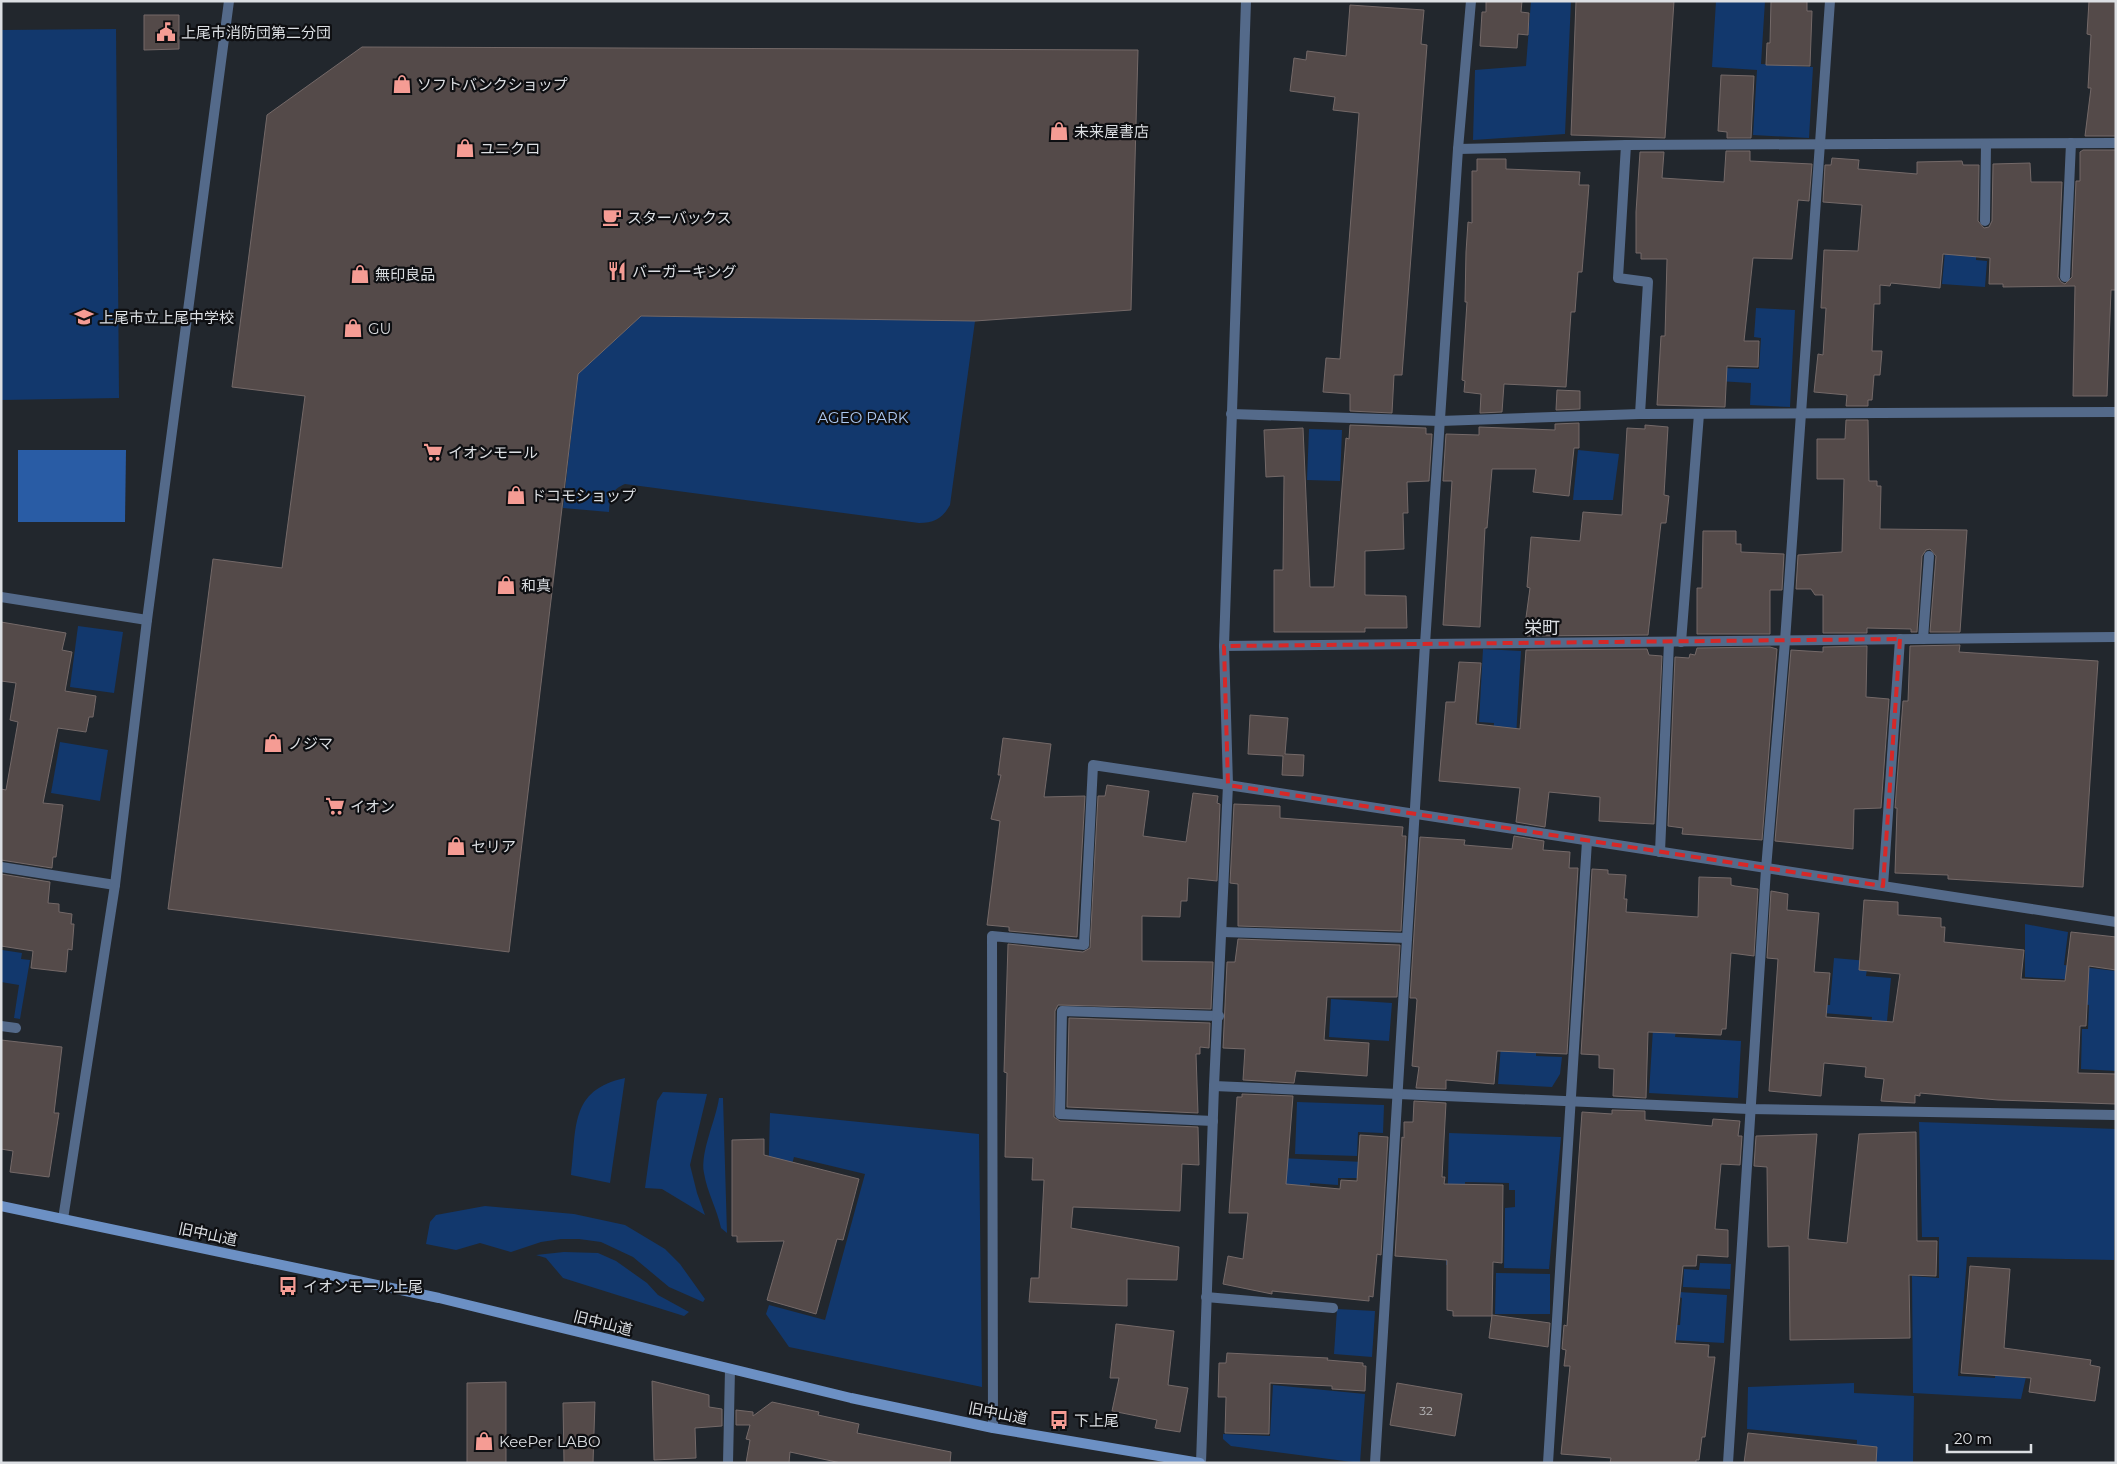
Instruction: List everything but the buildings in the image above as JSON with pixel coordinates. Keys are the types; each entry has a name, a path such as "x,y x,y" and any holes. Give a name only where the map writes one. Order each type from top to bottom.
{"main road":[{"name":"旧中山道","path":"1,1206 439,1298 730,1369 993,1428 1200,1463"}],"street":[{"path":"63,1219 115,885 147,620 229,1"},
{"path":"1200,1463 1214,1086 1228,785 1224,646 1246,1"},
{"path":"1375,1463 1425,644 1458,149 1471,1"},
{"path":"1728,1463 1749,1109 1785,641 1830,1"},
{"path":"2065,277 2071,143"},
{"path":"1458,149 1626,145 1820,146 2116,143"},
{"path":"1985,221 1986,144"},
{"path":"1626,145 1618,278 1648,282 1640,414"},
{"path":"1231,414 1440,421 1640,414 2116,412"},
{"path":"1681,642 1700,414"},
{"path":"1923,639 1929,556"},
{"path":"1,597 147,620"},
{"path":"1224,646 2116,637"},
{"path":"1883,886 1900,640"},
{"path":"1660,852 1669,642"},
{"path":"993,1428 992,936 1084,945 1093,765 1414,812 1587,841 2116,922"},
{"path":"1548,1463 1587,841"},
{"path":"1,867 115,885"},
{"path":"1222,932 1407,938"},
{"path":"1213,1121 1060,1114 1062,1011 1218,1016"},
{"path":"1,1026 16,1028"},
{"path":"1214,1086 1749,1109 2116,1115"},
{"path":"1206,1297 1333,1308"},
{"path":"728,1463 730,1369"}],"highlighted area":[{"path":"1900,639 1883,886 1228,785 1224,646"}],"green space":[{"path":"1531,1 1571,1 1565,134 1473,140 1475,70 1526,66"},
{"path":"1716,1 1765,1 1761,64 1813,67 1809,138 1753,135 1757,70 1712,67"},
{"path":"116,29 119,398 1,400 1,30"},
{"path":"1977,238 1976,260 1987,261 1985,287 1942,284 1945,252"},
{"path":"1756,308 1795,310 1790,407 1750,405 1751,383 1718,381 1719,368 1759,369 1761,338 1754,337"},
{"name":"AGEO PARK","path":"641,316 975,321 950,505 944,514 937,519 919,523 625,484 612,495 609,512 563,508 578,374"},
{"path":"1309,429 1342,430 1340,481 1307,480"},
{"path":"1578,450 1619,454 1613,500 1573,500"},
{"path":"78,626 123,632 114,693 70,687"},
{"path":"1483,649 1521,651 1516,737 1493,736 1494,723 1479,722"},
{"path":"60,742 108,750 100,801 51,793"},
{"path":"2025,924 2068,932 2064,965 2116,971 2116,1071 2081,1069 2082,1029 2088,1029 2089,1005 2085,1004 2081,980 2025,977"},
{"path":"2,950 22,953 21,959 30,960 20,1019 14,1018 19,985 1,982"},
{"path":"1834,958 1868,961 1866,976 1891,978 1884,1053 1868,1051 1872,1017 1823,1013 1823,1005 1830,1005"},
{"path":"1331,999 1392,1003 1389,1041 1329,1037"},
{"path":"1653,1029 1676,1030 1675,1037 1741,1041 1738,1098 1649,1093"},
{"path":"1501,1045 1536,1050 1536,1056 1562,1057 1560,1074 1552,1087 1498,1084"},
{"path":"625,1078 610,1183 571,1175 576,1127 579,1113 585,1102 594,1092 607,1084"},
{"path":"663,1092 707,1094 690,1165 705,1215 662,1189 645,1188 657,1101"},
{"path":"719,1098 723,1098 727,1233 721,1228 705,1180 703,1165"},
{"path":"1297,1102 1384,1105 1383,1133 1358,1132 1357,1156 1295,1154"},
{"path":"770,1113 979,1134 982,1387 789,1347 766,1314 769,1305 825,1320 865,1174 794,1157 784,1193 768,1189"},
{"path":"1919,1122 2116,1129 2114,1260 1967,1257 1958,1376 1995,1378 1997,1351 2031,1355 2021,1399 1913,1393 1912,1276 1939,1278 1939,1237 1922,1237"},
{"path":"1449,1133 1561,1137 1549,1269 1504,1268 1505,1208 1515,1207 1515,1190 1509,1190 1509,1183 1465,1182 1466,1265 1446,1265"},
{"path":"1281,1158 1384,1163 1384,1178 1338,1178 1338,1185 1310,1183 1309,1214 1279,1213"},
{"path":"485,1206 574,1214 625,1225 665,1249 680,1264 705,1299 703,1302 669,1287 633,1257 601,1242 561,1239 541,1242 511,1252 480,1243 456,1250 426,1244 430,1222 436,1215"},
{"path":"564,1252 598,1253 616,1261 647,1283 658,1295 689,1312 684,1316 563,1278 546,1258 536,1255"},
{"path":"1700,1263 1731,1264 1730,1289 1683,1287 1684,1269 1699,1270"},
{"path":"1496,1273 1550,1274 1550,1314 1495,1314"},
{"path":"1679,1292 1727,1295 1724,1343 1672,1340 1674,1325 1680,1325 1682,1298 1679,1297"},
{"path":"1337,1309 1375,1311 1372,1357 1334,1354"},
{"path":"1854,1383 1854,1393 1914,1396 1913,1463 1856,1463 1857,1440 1747,1429 1748,1387"},
{"path":"1273,1385 1365,1394 1360,1463 1231,1446 1223,1439 1223,1434 1270,1436"}],"shaded area":[{"path":"18,450 126,450 125,522 18,522"}],"place":[{"name":"上尾市消防団第二分団","path":"166,32"},
{"name":"ソフトバンクショップ","path":"402,84"},
{"name":"未来屋書店","path":"1059,131"},
{"name":"ユニクロ","path":"465,148"},
{"name":"スターバックス","path":"612,217"},
{"name":"バーガーキング","path":"617,271"},
{"name":"無印良品","path":"360,274"},
{"name":"上尾市立上尾中学校","path":"84,317"},
{"name":"GU","path":"353,328"},
{"name":"イオンモール","path":"433,452"},
{"name":"ドコモショップ","path":"516,495"},
{"name":"和真","path":"506,585"},
{"name":"ノジマ","path":"273,743"},
{"name":"イオン","path":"335,806"},
{"name":"セリア","path":"456,846"},
{"name":"イオンモール上尾","path":"288,1286"},
{"name":"下上尾","path":"1059,1420"},
{"name":"KeePer LABO","path":"484,1441"}],"district":[{"name":"栄町","path":"1542,628"}]}
